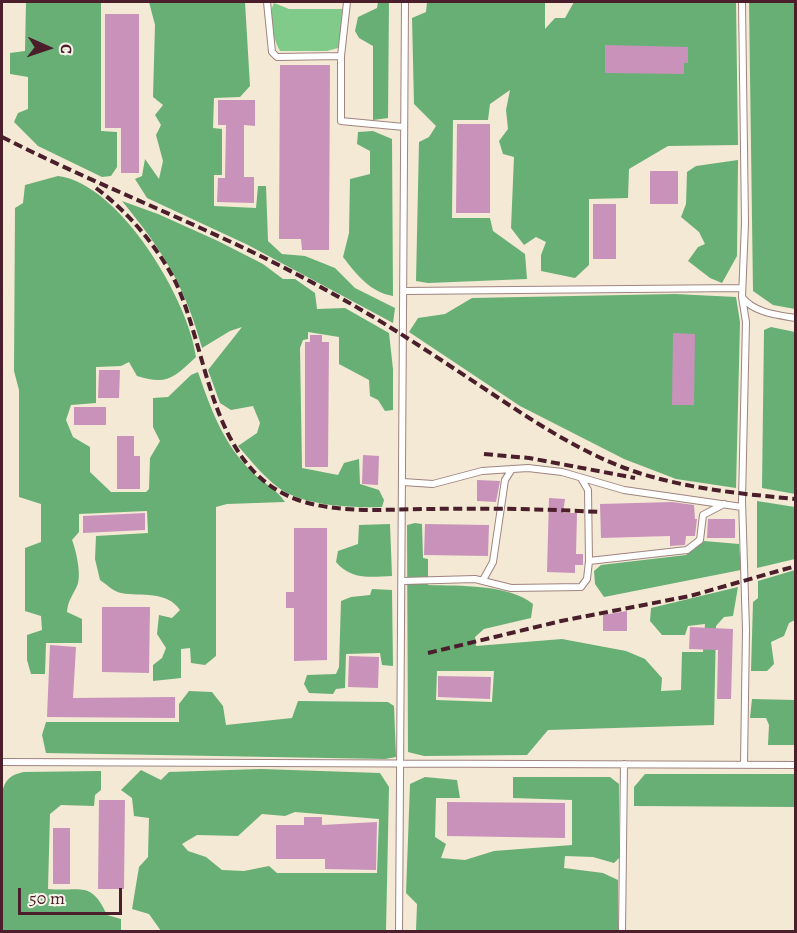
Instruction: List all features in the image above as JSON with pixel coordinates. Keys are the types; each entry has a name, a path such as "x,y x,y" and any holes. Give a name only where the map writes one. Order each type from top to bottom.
{"lane":[{"path":"267,2 272,52 277,57 341,56"},
{"path":"347,2 341,56 341,121 404,127"},
{"path":"399,932 402,763 405,2"},
{"path":"742,2 745,223 742,297 746,322 742,507 746,630 744,764"},
{"path":"404,291 742,288"},
{"path":"742,297 748,306 773,315 795,318"},
{"path":"403,482 433,484 482,471 528,468 581,478 624,490 742,507"},
{"path":"483,580 493,562 505,480 512,469"},
{"path":"403,582 483,580 512,588 581,586 586,579 589,561 588,490 581,478"},
{"path":"589,561 687,550 700,540 703,515 724,504"},
{"path":"2,762 795,765"},
{"path":"622,932 624,764"}],"green space":[{"path":"26,2 101,2 101,131 117,132 117,167 111,176 102,177 38,146 14,122 18,113 28,109 28,77 10,74 10,53 25,51"},
{"path":"149,2 245,2 250,86 240,97 214,98 213,128 222,129 222,175 214,175 214,206 256,208 258,186 266,186 268,241 282,254 305,256 335,268 355,288 395,308 393,323 248,245 147,198 135,179 142,176 145,159 159,179 163,161 156,135 161,125 155,115 163,105 153,97 155,25"},
{"path":"378,2 389,2 388,118 373,120 373,46 359,38 355,31 358,17 377,8"},
{"path":"427,2 545,2 545,29 555,18 565,18 574,2 736,2 738,145 668,146 629,169 628,198 589,199 589,265 575,278 541,271 541,255 546,242 536,237 524,245 511,228 514,157 503,154 499,141 508,129 506,110 510,90 490,104 488,120 453,120 452,218 490,218 493,231 525,254 527,279 428,283 416,281 419,142 429,137 436,126 414,104 412,18 426,12"},
{"path":"749,2 795,2 795,309 773,305 753,291"},
{"path":"274,3 289,9 342,9 341,42 338,48 327,51 280,51 272,27 271,14"},
{"path":"373,131 392,139 393,296 371,287 343,257 349,233 350,179 370,174 370,151 357,144 358,132"},
{"path":"738,160 737,256 722,283 710,278 688,261 698,247 705,244 699,232 681,217 686,204 687,172 696,166"},
{"path":"58,176 81,183 104,199 127,221 147,248 180,306 191,333 196,357 176,374 163,380 137,376 129,362 121,366 96,367 96,403 71,405 66,420 73,437 90,447 90,472 111,492 146,492 149,489 150,458 160,441 153,427 153,398 168,397 191,375 198,372 212,410 230,446 251,472 277,492 285,502 227,504 216,507 216,656 205,665 191,663 190,648 181,649 181,678 153,681 153,665 162,658 166,648 157,634 159,615 172,618 180,610 168,599 113,590 100,580 95,559 96,536 148,533 147,511 79,514 79,532 72,540 79,576 67,612 82,619 82,643 46,643 45,674 31,674 27,660 27,635 42,630 41,616 25,611 25,548 41,542 41,504 19,497 19,390 14,371 15,208 23,203 25,185"},
{"path":"122,201 158,214 218,241 263,264 283,279 295,279 315,293 317,309 345,308 389,333 393,369 393,410 385,411 378,400 370,396 369,380 339,364 339,337 308,332 308,339 303,340 300,348 302,468 338,475 344,463 359,459 360,484 379,490 384,500 382,507 332,505 296,497 272,483 238,446 257,433 260,423 253,406 231,410 220,403 208,370 242,327 230,331 202,348 188,306 171,270"},
{"path":"675,294 736,297 740,322 736,488 676,479 624,459 520,406 409,332 418,318 445,314 472,298"},
{"path":"771,327 795,332 795,494 762,488 764,330"},
{"path":"757,501 795,507 795,559 757,568"},
{"path":"390,524 392,576 355,575 336,562 338,551 358,544 359,525"},
{"path":"422,524 423,558 428,559 428,585 497,589 523,597 533,604 531,618 484,629 475,637 476,646 562,639 626,651 645,659 662,678 661,691 681,690 682,652 703,652 705,624 688,626 685,635 662,635 650,621 651,608 738,587 733,616 724,617 716,626 714,725 548,730 527,755 424,756 408,752 407,525","holes":["437,671 494,671 492,702 436,700"]},
{"path":"704,541 739,544 741,570 604,597 595,584 594,571 601,565 686,555"},
{"path":"795,570 795,620 789,623 784,636 771,642 774,664 767,671 751,671 753,602 758,598 758,581"},
{"path":"372,589 392,590 393,666 382,665 380,653 346,654 345,688 336,689 333,694 309,693 304,684 307,675 336,674 339,667 341,601 351,597 370,595"},
{"path":"189,691 212,692 223,706 226,725 292,718 298,701 388,702 394,706 396,757 385,759 46,753 42,735 46,722 179,722 179,704"},
{"path":"752,699 795,700 795,745 768,745 769,725 766,718 750,718"},
{"path":"261,769 380,773 389,787 386,931 161,931 149,914 132,909 139,867 148,857 149,818 134,816 132,798 121,790 141,770 161,780 169,772","holes":["295,812 379,819 377,873 277,873 269,866 244,871 222,870 206,857 188,851 182,844 197,835 238,836 262,814 285,816"]},
{"path":"101,771 101,790 95,795 94,806 61,805 50,814 48,889 77,889 90,892 96,897 107,915 121,919 121,931 2,931 2,792 5,784 12,776 24,772"},
{"path":"645,774 795,774 795,807 634,806 634,787"},
{"path":"425,777 457,780 460,798 436,798 435,837 446,844 441,858 465,860 494,851 572,845 572,800 513,798 513,777 610,777 619,784 619,858 614,863 593,857 565,856 564,868 603,873 618,880 618,931 416,931 417,904 406,893 410,784"}],"building":[{"path":"105,14 139,14 139,173 121,173 121,128 105,128"},
{"path":"605,45 688,47 688,63 684,63 684,74 605,73"},
{"path":"280,65 330,65 329,250 302,250 301,239 279,239"},
{"path":"218,100 255,100 255,126 244,125 244,177 254,177 254,203 217,202 218,178 225,178 226,125 218,125"},
{"path":"457,124 490,124 490,213 456,213"},
{"path":"650,171 678,171 678,204 650,204"},
{"path":"593,204 616,204 616,259 593,259"},
{"path":"673,333 695,334 694,405 672,405"},
{"path":"310,335 322,335 322,342 329,342 328,467 305,467 305,342 310,342"},
{"path":"99,370 120,370 119,398 98,398"},
{"path":"74,407 106,407 106,425 74,425"},
{"path":"117,436 134,436 134,456 140,456 140,489 117,489"},
{"path":"363,455 379,456 378,485 362,484"},
{"path":"477,480 500,481 496,502 477,501"},
{"path":"549,498 565,499 563,513 577,513 576,554 583,554 583,565 575,565 575,573 547,572"},
{"path":"672,502 694,505 695,519 697,519 695,536 686,536 685,545 670,546 670,536 601,538 600,504"},
{"path":"145,513 145,530 83,533 83,516"},
{"path":"708,519 735,519 735,538 707,538"},
{"path":"425,524 489,525 488,556 424,555"},
{"path":"294,528 327,528 327,660 294,661 294,608 286,608 286,592 294,592"},
{"path":"102,607 150,607 149,673 102,672"},
{"path":"627,611 627,631 603,631 603,615"},
{"path":"690,627 733,629 731,699 717,699 718,650 689,649"},
{"path":"50,645 76,647 73,698 175,697 175,718 47,717"},
{"path":"349,656 379,657 378,688 348,687"},
{"path":"438,676 491,677 490,699 438,697"},
{"path":"99,800 125,800 124,889 98,889"},
{"path":"447,802 565,803 565,838 447,836"},
{"path":"304,817 322,817 322,825 377,822 376,870 325,869 325,859 276,859 276,825 304,825"},
{"path":"53,828 70,828 70,884 53,884"}],"railway":[{"path":"2,137 287,269 408,339 542,426 599,457 639,473 677,483 736,493 796,499"},
{"path":"96,188 130,219 151,243 168,268 187,310 206,375 230,437 247,464 271,486 301,501 333,508 537,509 600,512"},
{"path":"484,454 529,458 635,478"},
{"path":"428,653 561,621 690,596 796,566"}]}
